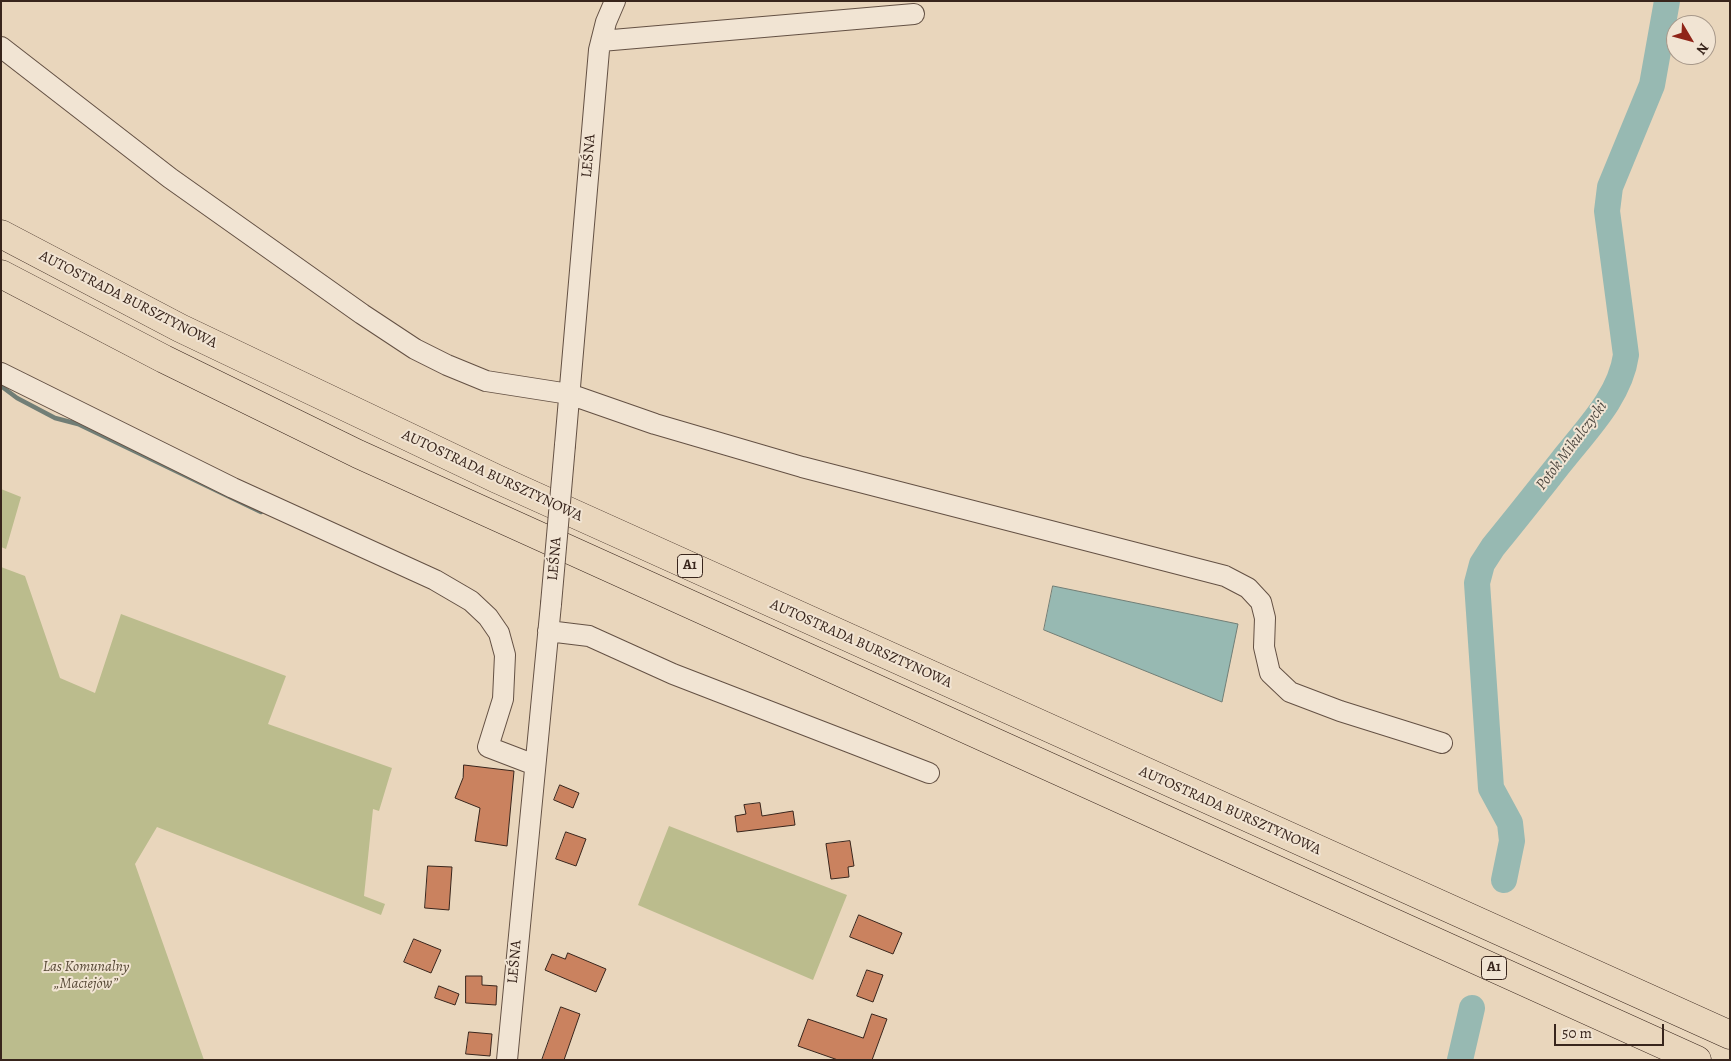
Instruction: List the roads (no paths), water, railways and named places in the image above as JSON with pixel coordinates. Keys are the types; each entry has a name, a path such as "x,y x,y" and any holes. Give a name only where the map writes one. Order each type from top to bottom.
{"highway":[{"name":"AUTOSTRADA BURSZTYNOWA","path":"1,234 259,367 498,479 1730,1035"},
{"name":"A1","path":"1,274 164,359 358,454 1698,1060"}],"street":[{"name":"LEŚNA","path":"506,1060 551,604 590,136 601,41 606,22 615,1"},
{"path":"601,41 914,14"},
{"path":"1,47 170,178 415,349 486,381 570,394 655,424 748,452 1225,576 1248,588 1261,602 1265,618 1264,647 1270,673 1290,692 1340,711 1442,743"},
{"path":"1,373 217,480 435,580 471,601 488,617 499,633 505,655 504,699 488,747 535,765"},
{"path":"548,631 588,636 674,674 929,773"}],"water":[{"path":"1053,586 1238,624 1222,702 1044,630"}],"waterway":[{"name":"Potok Mikulczycki","path":"1504,880 1512,841 1510,823 1491,788 1477,583 1482,564 1493,547 1601,412 1617,385 1623,370 1626,355 1607,211 1610,187 1652,85 1667,1"},
{"path":"1,386 17,398 55,418 78,424 261,512"},
{"name":"Potok Mikulczycki","path":"1460,1060 1472,1008"}],"park label":[{"name":"Las Komunalny „Maciejów”","path":"86,976"}]}
